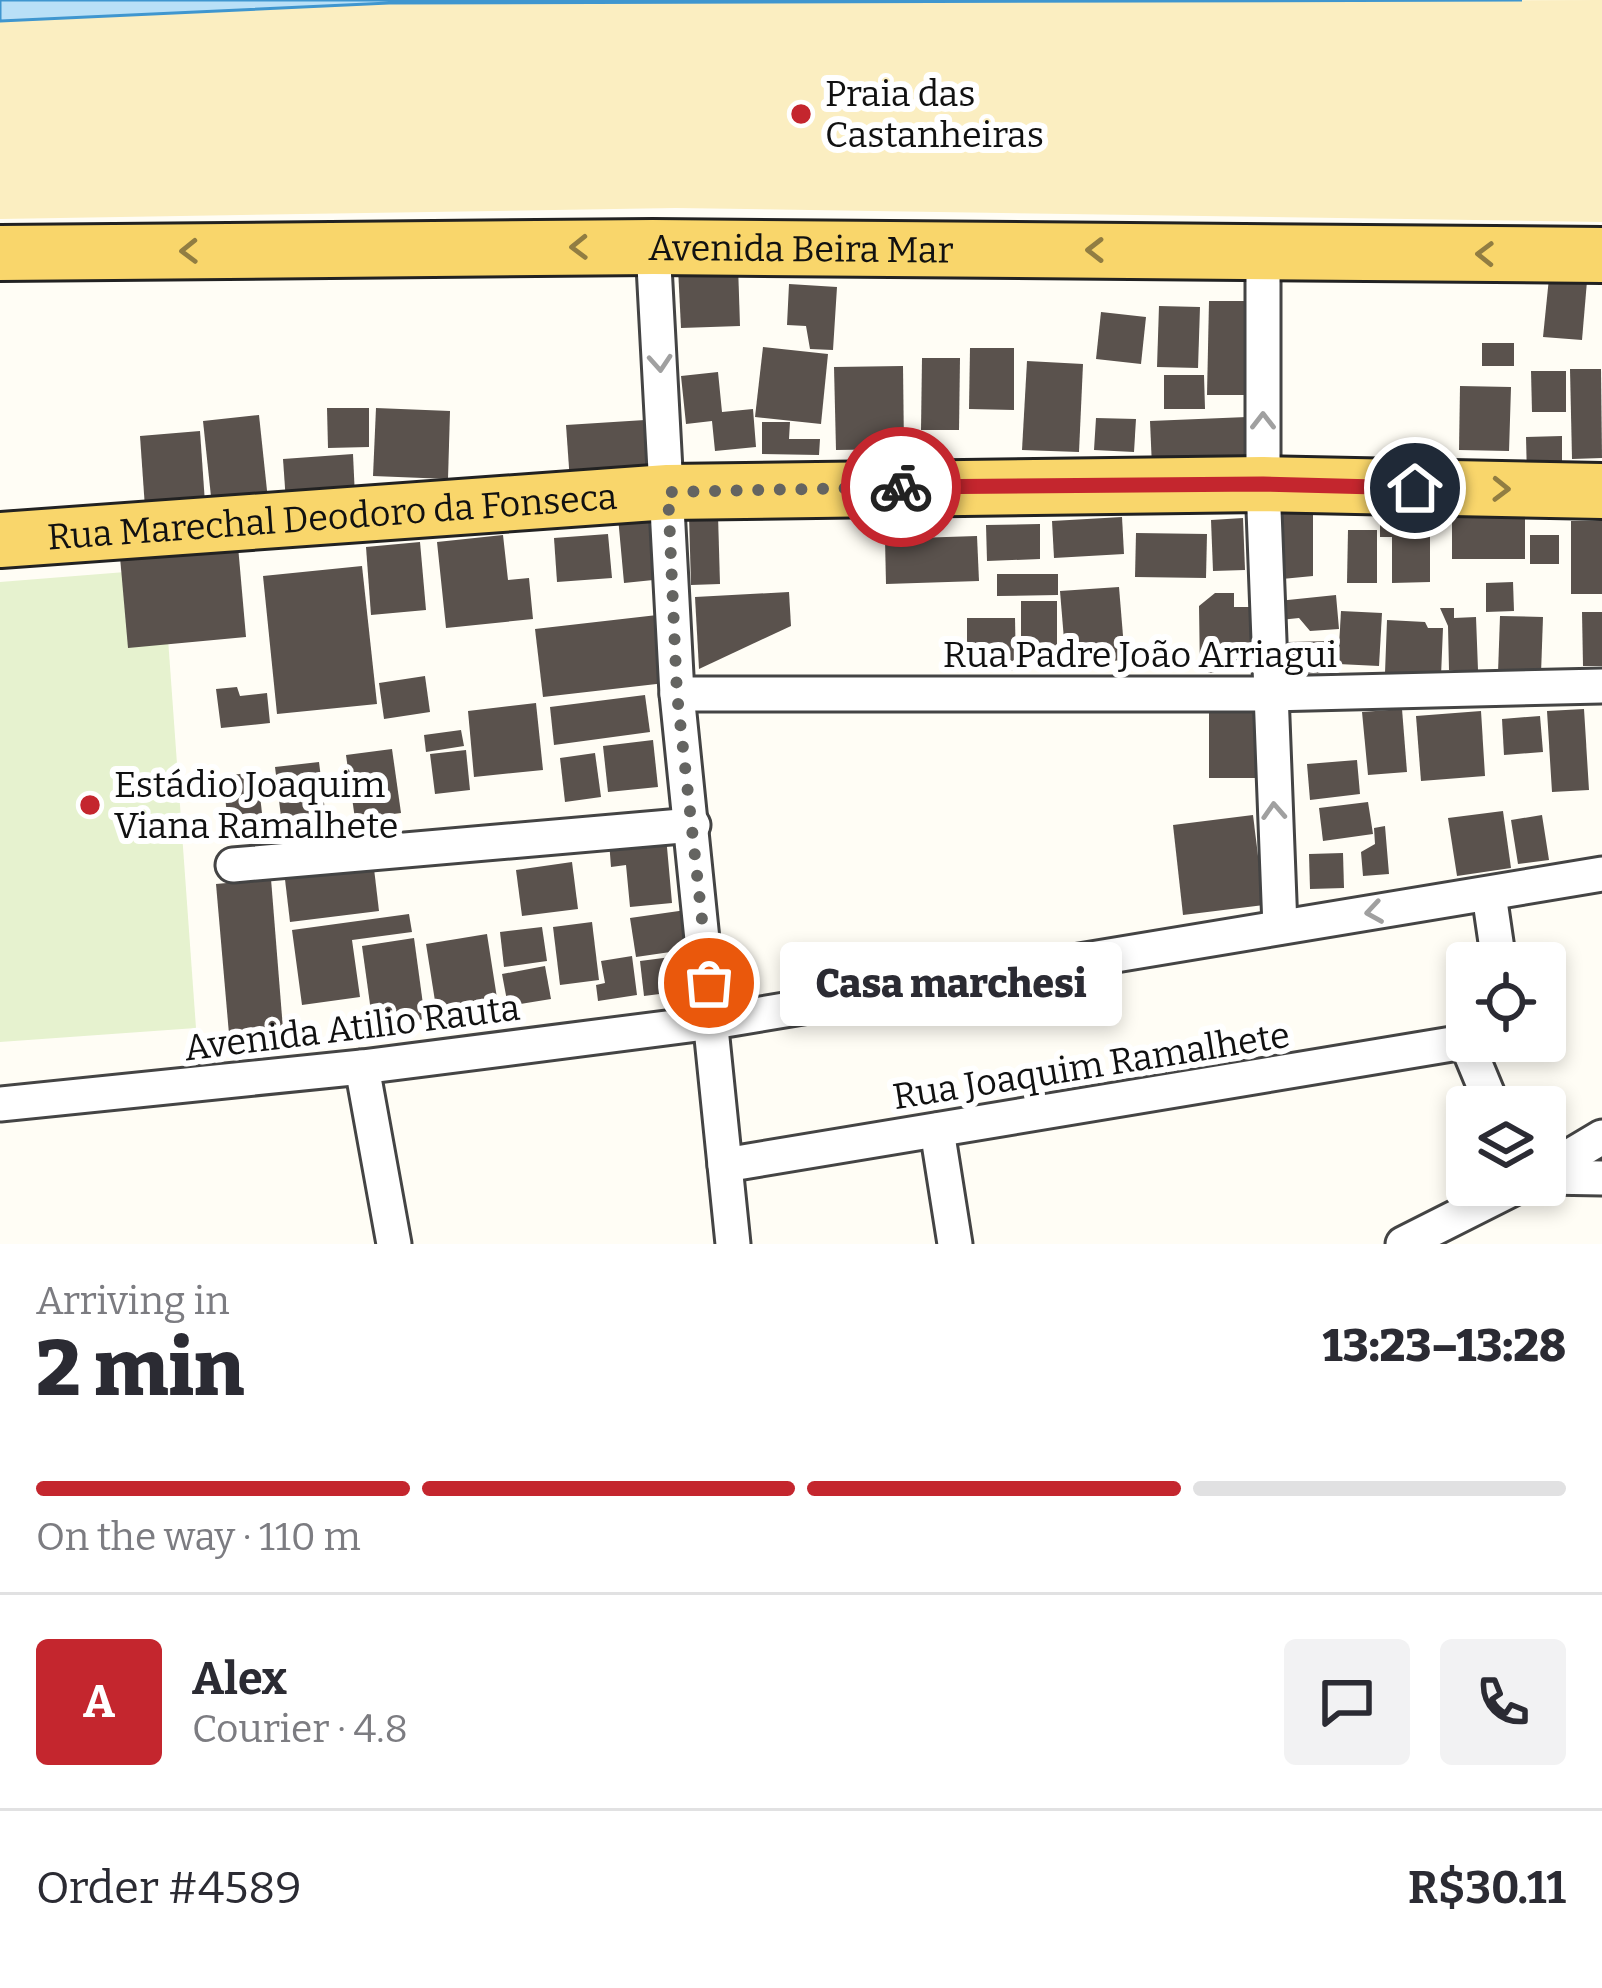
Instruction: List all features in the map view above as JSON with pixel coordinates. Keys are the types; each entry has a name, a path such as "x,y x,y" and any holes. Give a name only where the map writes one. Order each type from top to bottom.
{"main road":[{"name":"Avenida Beira Mar","path":"0,253 653,247 1602,255"},
{"name":"Rua Marechal Deodoro da Fonseca","path":"0,540 668,492 1263,484 1602,490"}],"street":[{"path":"653,247 677,694 733,1244"},
{"path":"1263,251 1268,694 1280,927"},
{"name":"Rua Padre João Arriagui","path":"677,694 1268,694 1602,686"},
{"path":"232,865 693,825"},
{"name":"Avenida Atilio Rauta","path":"0,1104 362,1067 713,1022 1602,874"},
{"path":"1490,894 1496,942"},
{"name":"Rua Joaquim Ramalhete","path":"725,1165 1446,1046"},
{"path":"362,1067 394,1244"},
{"path":"937,1130 955,1244"},
{"path":"1566,1160 1602,1137"},
{"path":"1566,1175 1602,1178"},
{"path":"1403,1244 1478,1206"}],"sand":[{"name":"Praia das Castanheiras","path":"1602,0 1602,222 676,208 0,219 0,21 389,3"}],"green space":[{"name":"Estádio Joaquim Viana Ramalhete","path":"163,569 196,1028 0,1042 0,582"}],"water":[{"path":"0,0 1522,0 389,3 0,21"}],"building":[{"path":"738,265 740,326 681,328 678,268"},
{"path":"1549,278 1587,281 1582,340 1543,337"},
{"path":"789,284 837,287 833,350 810,349 806,326 787,325"},
{"path":"1209,301 1254,301 1253,395 1207,395"},
{"path":"1159,306 1200,307 1198,368 1157,367"},
{"path":"1101,312 1146,317 1141,364 1096,359"},
{"path":"1482,343 1514,343 1514,366 1482,366"},
{"path":"763,347 828,354 821,424 755,417"},
{"path":"970,348 1014,348 1014,410 969,409"},
{"path":"922,358 960,358 959,430 921,430"},
{"path":"1027,361 1083,364 1079,452 1022,450"},
{"path":"903,366 904,449 836,450 834,367"},
{"path":"1570,369 1601,369 1602,458 1572,459"},
{"path":"1531,371 1566,371 1566,412 1532,412"},
{"path":"718,372 722,412 753,409 756,447 715,451 712,421 686,424 681,376"},
{"path":"1164,375 1204,375 1205,409 1164,409"},
{"path":"1460,386 1511,387 1509,451 1459,450"},
{"path":"327,408 369,408 369,447 328,448"},
{"path":"376,408 450,411 448,479 373,476"},
{"path":"259,415 268,500 212,506 203,421"},
{"path":"1247,417 1249,464 1152,467 1150,421"},
{"path":"1096,418 1136,419 1134,452 1094,450"},
{"path":"645,420 648,477 570,482 566,425"},
{"path":"762,422 790,422 789,439 820,439 819,455 762,454"},
{"path":"200,431 205,503 145,508 140,436"},
{"path":"1562,436 1562,476 1527,477 1526,437"},
{"path":"353,454 355,497 286,502 283,459"},
{"path":"1280,510 1313,510 1313,576 1282,579"},
{"path":"1380,513 1430,513 1430,582 1392,583 1392,537 1380,537"},
{"path":"658,514 663,579 624,583 618,517"},
{"path":"718,515 720,584 691,585 689,516"},
{"path":"1122,517 1124,554 1054,558 1052,521"},
{"path":"1452,517 1525,517 1525,559 1452,559"},
{"path":"1243,518 1245,570 1213,571 1211,520"},
{"path":"1571,521 1602,521 1602,594 1571,594"},
{"path":"1040,524 1040,559 987,561 986,525"},
{"path":"1348,530 1377,530 1377,583 1347,583"},
{"path":"1136,533 1207,534 1206,578 1135,577"},
{"path":"608,534 612,578 557,582 554,538"},
{"path":"503,535 508,580 529,578 533,619 446,628 437,542"},
{"path":"1530,535 1559,535 1559,564 1530,564"},
{"path":"977,536 979,581 886,584 885,539"},
{"path":"420,542 426,610 371,615 366,547"},
{"path":"238,546 246,637 128,648 120,557"},
{"path":"362,566 377,704 277,714 263,576"},
{"path":"997,574 1058,574 1058,595 997,596"},
{"path":"1513,582 1514,611 1486,612 1486,583"},
{"path":"1119,587 1125,660 1066,664 1060,591"},
{"path":"789,592 791,626 699,669 695,597"},
{"path":"1215,593 1234,593 1234,607 1259,607 1259,671 1200,673 1199,606"},
{"path":"1336,595 1339,629 1310,631 1299,618 1280,620 1278,601"},
{"path":"1021,601 1057,601 1057,647 1021,647"},
{"path":"1440,608 1454,608 1454,618 1476,617 1478,670 1449,670 1448,626"},
{"path":"1341,611 1382,613 1379,666 1338,664"},
{"path":"1582,612 1602,612 1602,666 1583,666"},
{"path":"666,614 674,682 543,697 535,629"},
{"path":"1500,616 1543,617 1541,674 1498,673"},
{"path":"967,618 1015,618 1016,671 967,671"},
{"path":"1387,620 1443,628 1441,676 1385,673"},
{"path":"1333,641 1334,673 1288,674 1288,642"},
{"path":"425,676 430,712 384,719 379,683"},
{"path":"237,687 240,696 267,693 270,723 221,728 216,689"},
{"path":"645,695 650,732 554,745 550,707"},
{"path":"536,703 543,770 474,777 468,711"},
{"path":"1402,709 1407,772 1368,775 1362,712"},
{"path":"1584,709 1589,790 1552,792 1547,711"},
{"path":"1259,710 1260,778 1209,778 1209,711"},
{"path":"1481,711 1485,776 1421,781 1416,716"},
{"path":"1540,716 1543,752 1504,755 1502,719"},
{"path":"461,730 464,746 426,752 424,735"},
{"path":"653,740 658,787 608,792 603,746"},
{"path":"392,749 401,813 355,819 346,755"},
{"path":"466,750 470,790 435,794 430,754"},
{"path":"595,753 601,797 565,802 560,758"},
{"path":"1357,760 1360,794 1310,800 1307,764"},
{"path":"319,762 326,819 282,825 275,767"},
{"path":"257,772 263,821 228,825 223,776"},
{"path":"1368,802 1373,834 1323,841 1319,808"},
{"path":"1503,811 1511,868 1457,876 1448,818"},
{"path":"1253,815 1264,905 1183,915 1173,825"},
{"path":"1542,815 1549,860 1518,864 1511,820"},
{"path":"1385,826 1389,874 1363,876 1361,852 1375,844 1374,828"},
{"path":"666,836 672,903 630,907 626,865 611,867 609,841"},
{"path":"1343,853 1344,888 1310,889 1309,854"},
{"path":"373,860 379,911 290,922 284,871"},
{"path":"572,862 578,909 522,916 516,870"},
{"path":"271,879 283,1029 229,1034 216,884"},
{"path":"686,910 691,949 636,957 630,918"},
{"path":"409,914 412,932 352,940 360,997 302,1005 292,930"},
{"path":"592,922 599,980 560,985 553,927"},
{"path":"542,927 547,961 504,967 500,932"},
{"path":"487,934 499,1011 438,1020 426,944"},
{"path":"414,938 425,1019 373,1026 362,946"},
{"path":"632,956 637,995 598,1001 596,985 605,983 601,961"},
{"path":"679,956 683,991 644,996 640,961"},
{"path":"545,966 551,999 508,1006 502,974"}],"way so far":[{"path":"709,983 677,694 668,492 901,487"}],"place":[{"name":"Praia das Castanheiras","path":"801,114"},
{"name":"Estádio Joaquim Viana Ramalhete","path":"90,805"},
{"name":"Casa marchesi","path":"709,983"}],"route":[{"path":"901,487 1263,484 1415,488"}]}
